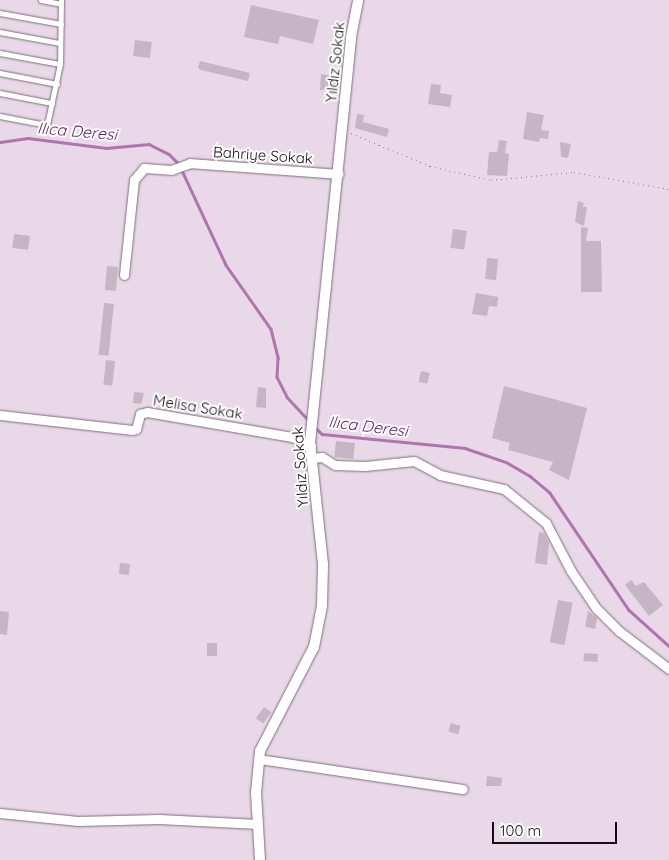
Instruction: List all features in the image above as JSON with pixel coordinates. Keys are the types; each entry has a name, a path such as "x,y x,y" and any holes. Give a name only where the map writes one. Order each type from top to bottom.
{"street":[{"name":"Yıldız Sokak","path":"260,860 258,824 260,751 314,646 322,606 324,564 310,444 312,411 339,174 351,37 358,0"},
{"name":"Bahriye Sokak","path":"124,275 134,180 144,168 170,170 190,164 339,174"},
{"name":"Melisa Sokak","path":"0,415 132,430 136,429 140,414 148,412 292,437 310,444"},
{"path":"312,458 322,456 335,465 365,466 414,461 440,474 504,489 546,523 571,570 596,608 619,631 669,669"},
{"path":"259,759 463,789"},
{"path":"0,813 78,821 159,819 258,824"}],"lane":[{"path":"0,116 47,124 60,64 61,2 41,0"},
{"path":"0,13 61,24"},
{"path":"0,32 60,43"},
{"path":"0,53 60,64"},
{"path":"0,73 57,84"},
{"path":"0,93 52,103"}],"path":[{"path":"343,130 430,166 482,178 531,179 574,172 669,189"}],"building":[{"path":"251,5 319,20 313,44 280,36 278,44 244,37"},
{"path":"135,40 152,42 150,58 133,56"},
{"path":"200,61 250,73 248,81 201,70 198,68"},
{"path":"321,74 338,77 337,88 320,90"},
{"path":"431,84 441,85 440,93 452,95 450,107 428,104"},
{"path":"527,112 544,115 541,130 549,131 548,139 540,138 539,142 523,139"},
{"path":"357,114 364,115 363,122 389,129 387,137 355,128"},
{"path":"499,140 507,141 505,153 509,154 507,176 487,175 489,152 497,152"},
{"path":"560,142 571,144 568,158 561,157"},
{"path":"578,201 584,203 583,207 587,207 584,226 575,222"},
{"path":"581,227 588,228 586,241 601,241 602,292 581,292"},
{"path":"453,229 467,231 464,250 450,248"},
{"path":"14,234 30,236 28,250 12,248"},
{"path":"487,258 498,259 496,280 485,279"},
{"path":"107,266 118,267 116,291 105,290"},
{"path":"476,293 498,297 497,307 489,306 487,316 472,314"},
{"path":"104,303 114,304 109,356 99,355"},
{"path":"106,360 115,361 112,386 103,385"},
{"path":"421,371 430,373 427,384 419,382"},
{"path":"504,386 587,408 569,480 549,470 553,462 508,450 510,443 492,438"},
{"path":"258,387 266,388 266,408 256,407"},
{"path":"134,392 144,393 141,404 133,403"},
{"path":"336,441 355,443 353,459 334,457"},
{"path":"539,532 544,533 549,543 547,565 535,563"},
{"path":"120,563 130,564 129,575 119,574"},
{"path":"631,580 636,586 644,582 663,605 649,616 625,585"},
{"path":"558,600 573,603 565,645 550,642"},
{"path":"0,611 9,612 7,635 0,634"},
{"path":"588,611 597,618 595,629 585,627"},
{"path":"207,643 217,643 217,656 207,656"},
{"path":"584,653 598,654 597,662 583,661"},
{"path":"264,707 271,712 263,724 256,718"},
{"path":"451,723 461,726 458,735 448,732"},
{"path":"487,776 502,778 501,786 486,786"}],"waterway":[{"name":"Ilıca Deresi","path":"0,142 28,138 106,148 149,144 169,154 179,164 226,265 271,329 278,358 277,377 287,397 309,421"},
{"name":"Ilıca Deresi","path":"315,427 322,434 465,448 506,462 530,476 550,493 629,610 669,646"}]}
